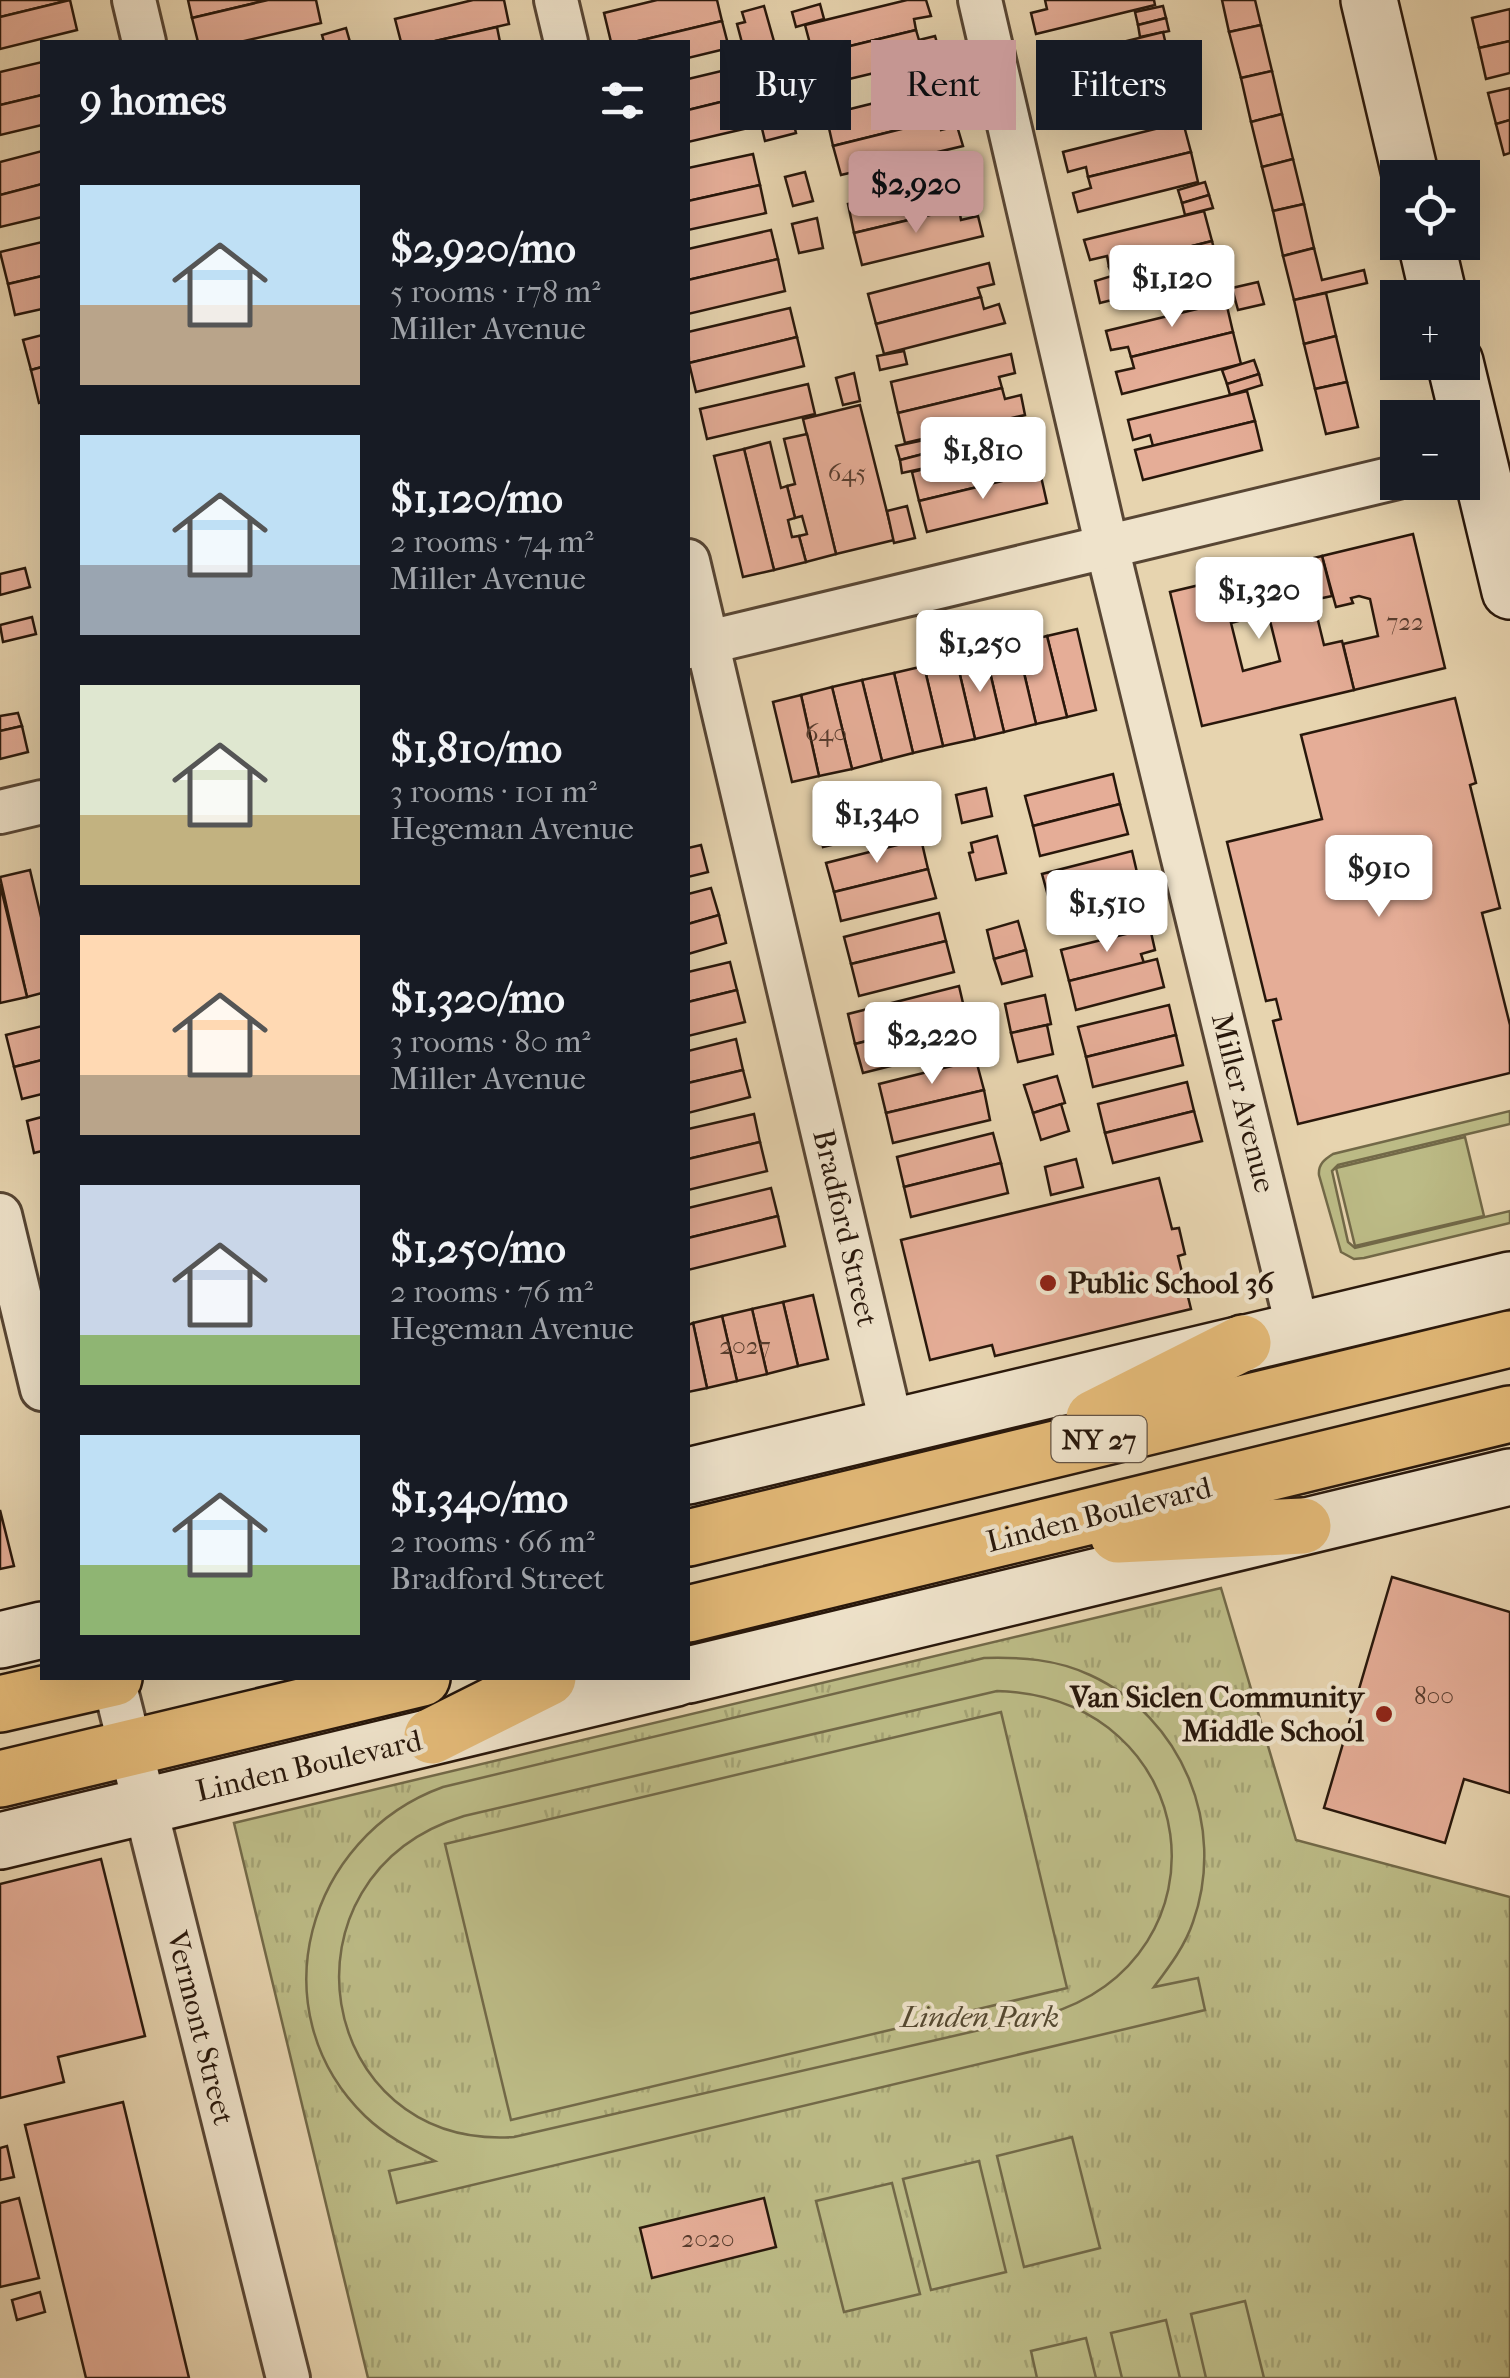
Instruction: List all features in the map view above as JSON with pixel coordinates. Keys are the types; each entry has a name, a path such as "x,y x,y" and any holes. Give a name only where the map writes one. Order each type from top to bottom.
{"highway":[{"name":"NY 27","path":"690,1538 1510,1339"},
{"path":"1008,1461 1243,1343"},
{"name":"Linden Boulevard","path":"690,1614 1510,1414"},
{"path":"690,1522 754,1522"},
{"path":"995,1540 1303,1526"},
{"path":"0,1704 104,1680"},
{"name":"Linden Boulevard","path":"0,1778 414,1680"},
{"path":"432,1736 544,1680"}],"street":[{"path":"134,0 144,40"},
{"path":"556,0 566,40"},
{"name":"Miller Avenue","path":"980,0 1107,547 1298,1330"},
{"path":"1368,0 1407,160"},
{"path":"1460,380 1483,456 1510,591"},
{"path":"697,645 1380,481"},
{"name":"Bradford Street","path":"690,580 697,645 892,1427"},
{"path":"0,812 40,802"},
{"path":"0,1215 40,1381"},
{"path":"690,1476 1510,1280"},
{"name":"Linden Boulevard","path":"690,1675 1510,1476"},
{"path":"0,1640 40,1630"},
{"name":"Vermont Street","path":"113,1680 288,2378"},
{"name":"Linden Boulevard","path":"0,1840 668,1680"}],"green space":[{"path":"1510,1111 1510,1124 1338,1165 1332,1171 1348,1242 1355,1248 1510,1211 1510,1223 1364,1258 1354,1259 1341,1252 1319,1175 1327,1158"},
{"path":"1465,1137 1484,1216 1355,1246 1336,1168"},
{"name":"Linden Park","path":"1221,1588 1296,1840 1510,1897 1510,2378 368,2378 234,1823"},
{"path":"984,1658 1064,1665 1122,1694 1150,1718 1172,1746 1189,1778 1200,1813 1204,1849 1202,1886 1186,1939 1154,1987 1198,1978 1205,2010 397,2203 389,2171 435,2161 373,2123 332,2074 312,2027 306,1979 312,1930 330,1885 358,1844 396,1811 443,1787","holes":["997,1691 1066,1705 1119,1737 1154,1782 1170,1834 1168,1889 1147,1941 1106,1985 1045,2015 514,2137 447,2129 395,2101 359,2057 341,2004 342,1947 362,1893 402,1848 464,1816"]},
{"path":"1001,1712 1067,1988 511,2120 445,1844"},
{"path":"1072,2137 1100,2248 1024,2267 997,2156"},
{"path":"979,2161 1006,2272 931,2290 903,2179"},
{"path":"892,2183 920,2294 844,2312 816,2201"},
{"path":"1245,2301 1264,2378 1206,2378 1191,2314"},
{"path":"1166,2320 1180,2378 1122,2378 1111,2333"},
{"path":"1086,2338 1096,2378 1037,2378 1031,2351"}],"building":[{"path":"0,0 70,0 0,17"},
{"path":"70,0 77,30 0,49 0,17"},
{"path":"188,0 268,0 192,18"},
{"path":"268,0 316,0 321,23 249,40 198,40 192,18"},
{"path":"473,0 504,0 509,24 440,40 400,40 395,19"},
{"path":"657,0 717,0 722,21 642,40 611,40 604,13"},
{"path":"907,0 926,0 931,16 914,19 916,30 851,46 851,40 809,40 805,25"},
{"path":"1045,0 1154,0 1155,5 1036,34 1031,13 1047,9"},
{"path":"1222,0 1255,0 1261,25 1229,32"},
{"path":"820,4 824,19 796,27 792,12"},
{"path":"764,6 774,40 741,40 737,24 745,22 742,12"},
{"path":"1163,6 1166,18 1138,25 1135,12"},
{"path":"1510,9 1510,41 1479,48 1472,18"},
{"path":"1166,18 1169,31 1140,37 1138,25"},
{"path":"722,21 727,40 720,40 720,50 690,58 690,40 642,40"},
{"path":"1261,25 1272,71 1241,78 1229,32"},
{"path":"497,27 500,40 440,40"},
{"path":"346,28 349,40 323,40 322,35"},
{"path":"916,30 919,40 875,40"},
{"path":"1163,32 1165,40 1131,40"},
{"path":"871,41 871,74 851,79 851,46"},
{"path":"1510,41 1510,73 1486,79 1479,48"},
{"path":"40,62 40,95 0,105 0,72"},
{"path":"720,71 720,102 690,110 690,79"},
{"path":"1272,71 1282,114 1251,122 1241,78"},
{"path":"1510,88 1510,120 1496,124 1488,93"},
{"path":"40,95 40,125 0,135 0,105"},
{"path":"720,102 720,130 739,130 690,142 690,110"},
{"path":"871,104 871,130 898,130 833,146 829,130 851,130 851,109"},
{"path":"1282,114 1293,159 1262,167 1251,122"},
{"path":"1510,120 1510,153 1504,155 1496,124"},
{"path":"762,130 795,130 796,133 765,141"},
{"path":"898,130 958,130 963,146 841,175 833,146"},
{"path":"1151,130 1185,130 1191,152 1088,177 1086,167 1068,172 1063,152"},
{"path":"40,152 40,185 0,195 0,162"},
{"path":"1191,152 1198,182 1078,212 1073,193 1091,188 1088,177"},
{"path":"753,154 760,185 690,201 690,168"},
{"path":"1293,159 1304,204 1273,211 1262,167"},
{"path":"805,172 813,201 793,206 785,177"},
{"path":"969,176 973,195 957,198 959,208 854,233 848,204"},
{"path":"1205,182 1209,195 1182,203 1178,190"},
{"path":"40,185 40,217 0,227 0,195"},
{"path":"760,185 766,213 690,230 690,201"},
{"path":"1209,195 1213,208 1185,215 1182,203"},
{"path":"1304,204 1314,248 1283,256 1273,211"},
{"path":"959,208 961,220 978,216 983,236 862,265 854,233"},
{"path":"1204,211 1212,241 1109,267 1107,256 1090,260 1084,240"},
{"path":"817,218 823,248 799,253 792,224"},
{"path":"771,230 778,259 690,280 690,249"},
{"path":"1212,241 1220,273 1100,303 1095,281 1112,276 1109,267"},
{"path":"40,242 40,276 8,284 0,252"},
{"path":"1314,248 1322,280 1364,270 1367,283 1294,300 1283,256"},
{"path":"778,259 785,291 690,314 690,280"},
{"path":"989,263 994,284 978,288 981,297 876,324 868,294"},
{"path":"40,276 40,309 15,315 8,284"},
{"path":"1258,282 1264,304 1238,310 1232,288"},
{"path":"1326,293 1336,336 1304,344 1294,300"},
{"path":"981,297 984,309 999,304 1005,323 884,354 876,324"},
{"path":"1226,302 1233,332 1131,357 1128,347 1111,350 1106,331"},
{"path":"790,308 797,337 690,363 690,332"},
{"path":"1233,332 1241,364 1122,394 1116,372 1134,368 1131,357"},
{"path":"40,336 40,368 31,370 23,340"},
{"path":"1336,336 1347,382 1315,389 1304,344"},
{"path":"797,337 804,366 696,392 690,363"},
{"path":"904,351 907,364 880,370 877,356"},
{"path":"1011,354 1015,373 999,377 1002,388 898,413 891,382"},
{"path":"1254,360 1259,374 1227,384 1222,370"},
{"path":"40,368 39,403 31,370"},
{"path":"854,373 860,401 843,405 836,378"},
{"path":"1259,374 1262,385 1230,395 1227,384"},
{"path":"1347,382 1358,427 1326,434 1315,389"},
{"path":"808,384 815,414 707,439 700,409"},
{"path":"1002,388 1005,399 1021,395 1025,415 905,443 898,413"},
{"path":"1247,391 1255,421 1153,446 1150,435 1133,440 1128,420"},
{"path":"860,405 894,540 836,554 803,419"},
{"path":"1255,421 1262,450 1143,480 1135,450"},
{"path":"807,434 836,554 806,562 799,536 807,534 802,516 795,518 787,486 795,484 784,439"},
{"path":"924,440 927,453 900,460 896,446"},
{"path":"770,442 781,488 787,486 795,518 788,520 792,537 799,536 806,562 774,570 744,449"},
{"path":"1033,443 1038,463 1021,466 1023,476 919,501 912,472"},
{"path":"744,449 774,570 743,577 714,456"},
{"path":"927,453 930,467 902,473 900,460"},
{"path":"1040,472 1047,503 927,532 919,501"},
{"path":"907,506 915,538 894,543 887,511"},
{"path":"1413,534 1445,668 1354,690 1343,644 1378,636 1370,599 1359,596 1351,598 1353,603 1336,607 1322,556"},
{"path":"1322,556 1332,596 1313,600 1324,645 1342,641 1354,690 1202,726 1170,592","holes":["1268,613 1280,661 1243,671 1231,623"]},
{"path":"25,568 30,587 0,595 0,574"},
{"path":"32,617 36,634 3,642 0,625"},
{"path":"1077,629 1096,710 1067,717 1047,636"},
{"path":"1047,636 1067,717 1036,724 1017,643"},
{"path":"1017,643 1036,724 1004,732 985,651"},
{"path":"985,651 1004,732 975,739 956,658"},
{"path":"956,658 975,739 943,746 924,666"},
{"path":"924,666 943,746 913,753 894,673"},
{"path":"894,673 913,753 882,761 862,680"},
{"path":"862,680 882,761 852,769 832,687"},
{"path":"832,687 852,769 819,776 801,695"},
{"path":"801,695 819,776 792,782 773,702"},
{"path":"1455,698 1476,783 1470,785 1500,908 1482,913 1510,1025 1510,1073 1298,1124 1273,1021 1281,1019 1276,999 1266,1001 1227,842 1322,819 1301,735"},
{"path":"18,713 22,726 0,731 0,716"},
{"path":"22,726 28,752 0,759 0,731"},
{"path":"1113,774 1120,804 1033,826 1025,796"},
{"path":"986,788 992,816 962,823 956,795"},
{"path":"914,795 921,824 823,847 816,818"},
{"path":"1120,804 1128,834 1040,856 1033,826"},
{"path":"997,836 1006,873 976,880 969,853 973,852 971,843"},
{"path":"921,839 928,869 834,892 826,863"},
{"path":"701,845 708,872 690,876 690,848"},
{"path":"1132,851 1139,881 1050,903 1042,874"},
{"path":"928,869 936,898 841,921 834,892"},
{"path":"30,870 40,912 40,994 27,997 0,877"},
{"path":"1139,881 1146,910 1057,932 1050,903"},
{"path":"0,884 27,997 0,1003"},
{"path":"711,888 719,915 690,923 690,893"},
{"path":"939,913 946,941 851,964 844,937"},
{"path":"719,915 726,943 690,953 690,923"},
{"path":"1018,921 1026,950 994,959 987,930"},
{"path":"1150,928 1155,950 1141,954 1144,963 1069,981 1061,950"},
{"path":"946,941 954,972 859,996 851,964"},
{"path":"1026,950 1032,976 1002,984 994,959"},
{"path":"1157,959 1164,987 1076,1010 1069,981"},
{"path":"730,962 737,990 690,1002 690,972"},
{"path":"959,986 966,1016 855,1044 848,1014"},
{"path":"737,990 745,1022 690,1036 690,1002"},
{"path":"1045,995 1051,1024 1011,1033 1005,1004"},
{"path":"1169,1005 1176,1035 1086,1057 1078,1027"},
{"path":"966,1016 974,1045 863,1073 855,1044"},
{"path":"1047,1025 1053,1054 1018,1062 1011,1033"},
{"path":"40,1026 40,1060 14,1067 6,1035"},
{"path":"1176,1035 1183,1065 1093,1087 1086,1057"},
{"path":"736,1039 743,1070 690,1083 690,1050"},
{"path":"40,1060 40,1094 22,1099 14,1067"},
{"path":"976,1060 984,1090 886,1113 879,1084"},
{"path":"743,1070 750,1097 690,1112 690,1083"},
{"path":"1057,1076 1065,1103 1033,1113 1024,1085"},
{"path":"1187,1082 1194,1111 1105,1133 1098,1104"},
{"path":"984,1090 990,1120 893,1143 886,1113"},
{"path":"1061,1104 1069,1131 1041,1140 1033,1113"},
{"path":"1194,1111 1202,1141 1113,1163 1105,1133"},
{"path":"754,1114 760,1142 690,1159 690,1129"},
{"path":"40,1118 40,1152 34,1153 27,1121"},
{"path":"993,1133 1001,1163 904,1187 897,1157"},
{"path":"760,1142 767,1171 690,1190 690,1159"},
{"path":"1076,1159 1083,1187 1051,1195 1045,1167"},
{"path":"1001,1163 1008,1193 911,1217 904,1187"},
{"name":"Public School 36","path":"1159,1178 1172,1229 1179,1228 1185,1254 1178,1256 1191,1309 995,1356 992,1345 930,1360 901,1240"},
{"path":"771,1188 778,1216 690,1238 690,1208"},
{"path":"778,1216 785,1246 690,1270 690,1238"},
{"path":"813,1295 828,1359 798,1366 783,1302"},
{"path":"783,1302 798,1366 767,1374 752,1309"},
{"path":"752,1309 767,1374 737,1381 722,1316"},
{"path":"722,1316 737,1381 707,1388 693,1323"},
{"path":"693,1323 707,1388 690,1392"},
{"path":"0,1510 14,1566 0,1569"},
{"path":"1392,1577 1510,1612 1510,1793 1464,1779 1445,1843 1324,1808"},
{"path":"101,1859 145,2036 58,2057 64,2082 0,2098 0,1884"},
{"path":"123,2102 189,2378 86,2378 25,2125"},
{"path":"7,2146 14,2177 0,2180 0,2148"},
{"path":"19,2198 39,2278 0,2287 0,2203"},
{"path":"764,2198 776,2247 652,2278 640,2228"},
{"path":"40,2292 45,2312 17,2320 12,2300"}],"place":[{"name":"Public School 36","path":"1048,1283"},
{"name":"Van Siclen Community Middle School","path":"1384,1714"}]}
